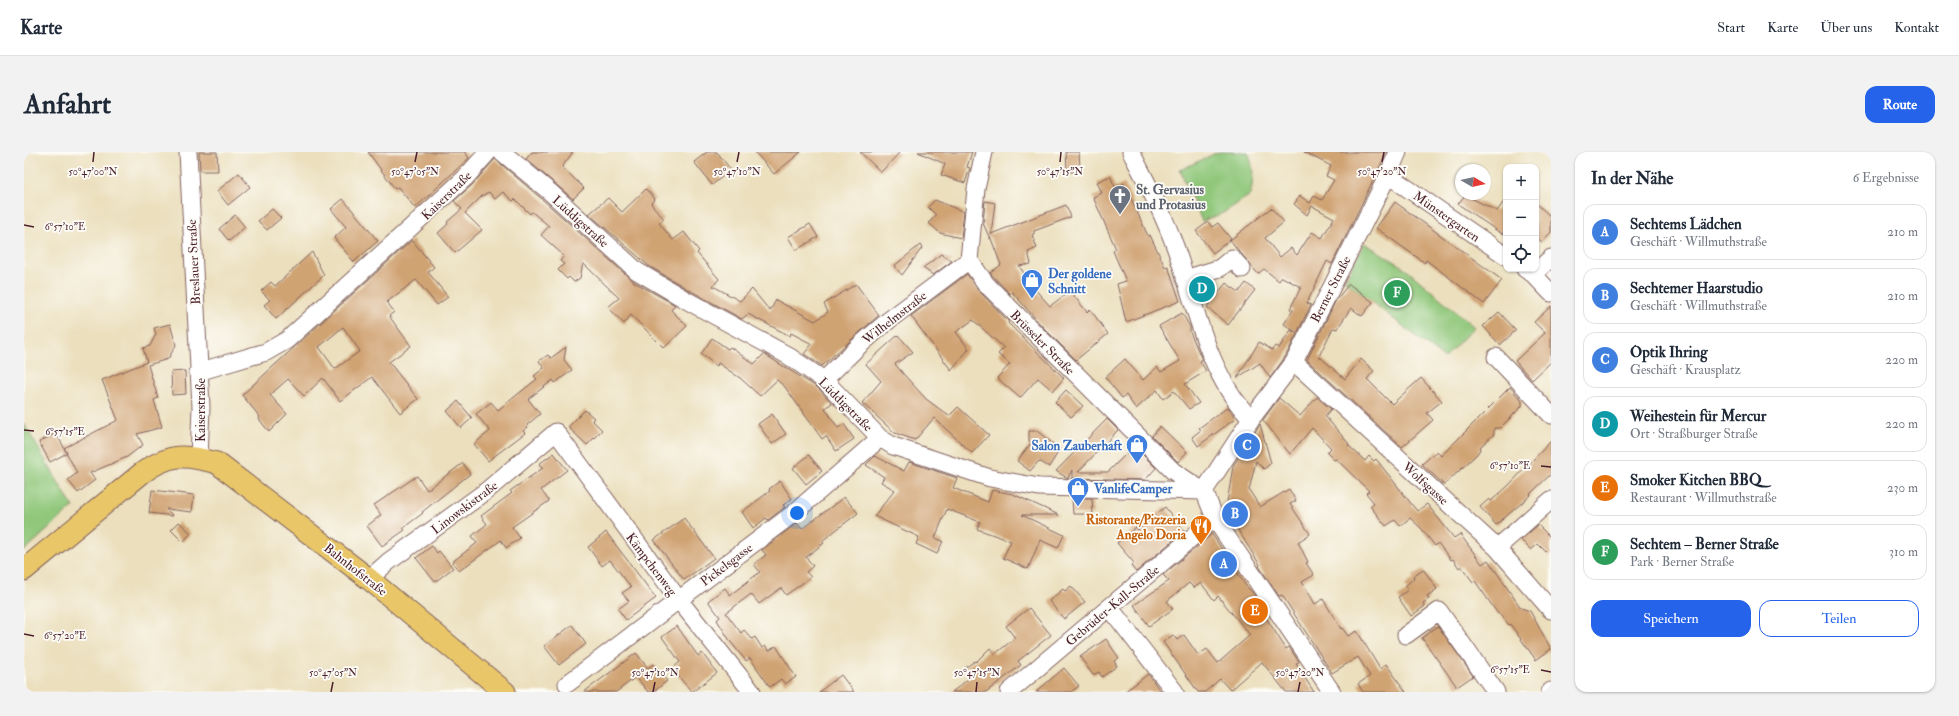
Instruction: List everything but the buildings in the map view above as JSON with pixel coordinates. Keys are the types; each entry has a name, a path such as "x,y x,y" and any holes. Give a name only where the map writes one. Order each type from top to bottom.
{"main road":[{"name":"Kaiserstraße","path":"24,570 142,472 159,461 175,457 199,458"},
{"name":"Bahnhofstraße","path":"199,458 217,463 369,579 505,692"}],"street":[{"name":"Breslauer Straße","path":"188,152 198,372"},
{"name":"Kaiserstraße","path":"199,458 201,407 198,372 260,355 287,340 465,178 488,152"},
{"name":"Lüddigstraße","path":"502,152 550,192 637,271 686,300 787,355 824,380 880,438 893,446 990,478 1039,487 1204,491"},
{"path":"969,260 976,189 984,152"},
{"path":"1131,152 1172,238 1204,338 1224,383 1236,404 1251,419"},
{"name":"Berner Straße","path":"1204,491 1251,419 1294,362 1388,175 1398,152"},
{"name":"Münstergarten","path":"1388,175 1503,254"},
{"path":"1186,279 1220,268 1232,258 1242,269"},
{"path":"1539,266 1551,258"},
{"name":"Wilhelmstraße","path":"824,380 860,344 889,320 969,260"},
{"name":"Brüsseler Straße","path":"969,260 986,284 1173,471 1204,491"},
{"path":"1529,272 1551,293"},
{"path":"1496,357 1551,414"},
{"name":"Wolfsgasse","path":"1294,362 1497,548 1551,610"},
{"name":"Linowskistraße","path":"369,579 388,562 485,492 556,432"},
{"name":"Kämpchenweg","path":"556,432 679,600 752,692"},
{"name":"Pickelsgasse","path":"567,684 794,513 880,438"},
{"path":"1204,491 1215,518 1332,692"},
{"path":"1497,548 1551,500"},
{"name":"Gebrüder-Kall-Straße","path":"1009,692 1215,518"},
{"path":"1110,608 1174,692"},
{"path":"1406,635 1439,611 1496,692"}],"green space":[{"path":"1218,152 1248,152 1253,173 1250,195 1223,213 1202,221 1180,170"},
{"path":"1364,243 1402,266 1474,327 1444,358 1345,281"},
{"path":"24,424 73,507 24,551"}],"place":[{"name":"St. Gervasius und Protasius","path":"1120,216"},
{"name":"Weihestein für Mercur","path":"1202,289"},
{"name":"Sechtem – Berner Straße","path":"1397,293"},
{"name":"Der goldene Schnitt","path":"1032,300"},
{"name":"Optik Ihring","path":"1247,446"},
{"name":"Salon Zauberhaft","path":"1137,464"},
{"name":"VanlifeCamper","path":"1078,508"},
{"name":"Sechtemer Haarstudio","path":"1235,514"},
{"name":"Ristorante/Pizzeria Angelo Doria","path":"1201,546"},
{"name":"Sechtems Lädchen","path":"1224,564"},
{"name":"Smoker Kitchen BBQ","path":"1255,611"}]}
